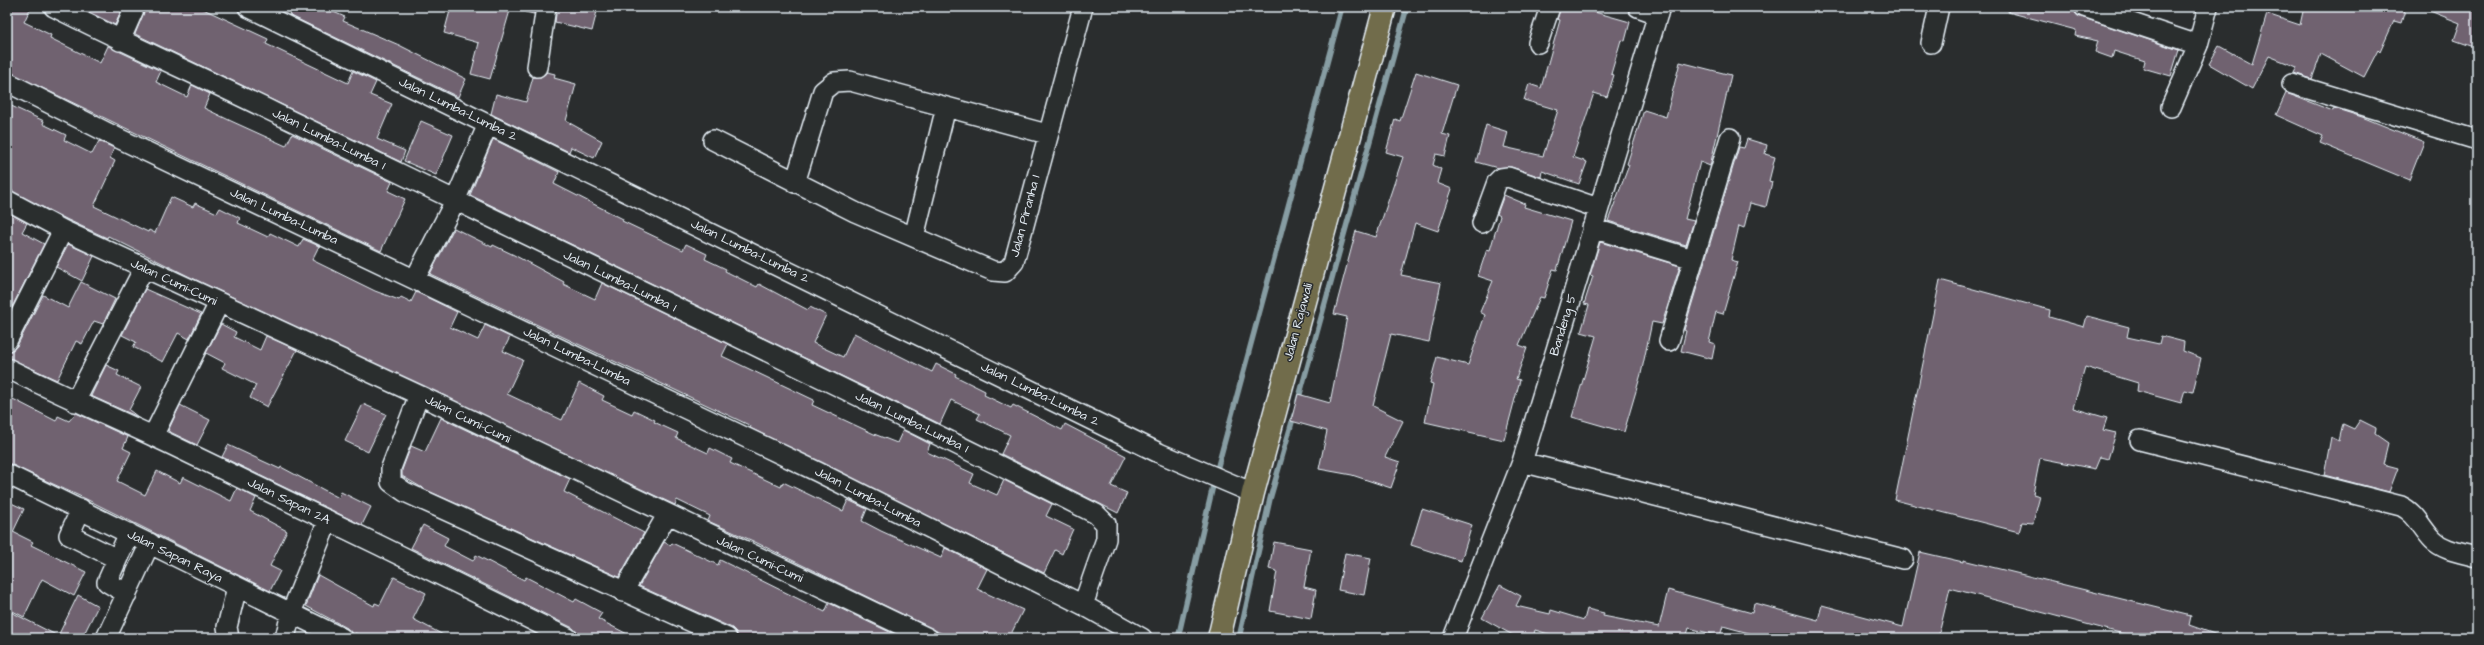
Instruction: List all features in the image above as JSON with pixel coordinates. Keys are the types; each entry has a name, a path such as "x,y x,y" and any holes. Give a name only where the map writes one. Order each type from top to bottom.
{"main road":[{"name":"Jalan Rajawali","path":"1219,638 1253,493 1384,7"}],"street":[{"name":"Jalan Lumba-Lumba 1","path":"54,7 120,41 272,111 895,413 1096,514 1106,524 1106,539 1083,605"},
{"path":"120,41 134,7"},
{"name":"Jalan Lumba-Lumba 2","path":"248,7 1159,453 1253,493"},
{"path":"537,67 546,7"},
{"name":"Jalan Piranha 1","path":"713,140 795,183 855,212 993,271 1005,272 1014,262 1047,134 1083,7"},
{"path":"1538,43 1550,7"},
{"path":"1638,7 1659,10"},
{"path":"1931,43 1939,7"},
{"path":"2084,7 2198,45"},
{"path":"2171,107 2198,45 2208,7"},
{"name":"Bandeng 5","path":"1454,638 1522,462 1659,10"},
{"path":"795,183 823,91 834,82 850,81 1047,134"},
{"name":"Jalan Lumba-Lumba","path":"7,82 116,138 818,472 1083,605 1142,638"},
{"path":"2292,84 2477,140"},
{"path":"914,237 946,107"},
{"path":"415,279 455,201 488,124"},
{"path":"1669,341 1730,138"},
{"path":"1482,223 1497,182 1501,178 1508,177 1598,208"},
{"name":"Jalan Cumi-Cumi","path":"7,200 63,230 419,395 667,515 928,638"},
{"path":"1592,228 1693,259"},
{"path":"7,341 63,230"},
{"path":"75,402 144,268"},
{"path":"153,436 219,303"},
{"name":"Jalan Sapan 2A","path":"7,368 75,402 153,436 328,520 568,638"},
{"path":"419,395 391,468 391,482 405,492 727,638"},
{"path":"2140,440 2401,506 2411,512 2434,541 2448,549 2477,557"},
{"path":"1522,462 1903,558"},
{"name":"Jalan Sapan Raya","path":"7,474 342,638"},
{"path":"81,509 69,535 117,559"},
{"path":"623,592 667,515"},
{"path":"285,638 291,614 328,520"},
{"path":"127,594 107,582 129,533"},
{"path":"106,638 150,543"},
{"path":"229,638 227,627 237,587"}],"building":[{"path":"7,7 31,7 24,22 51,35 50,38 100,63 108,46 161,71 156,82 187,97 192,85 210,94 204,108 231,121 286,146 292,134 392,182 388,191 405,199 381,251 7,71"},
{"path":"79,7 123,7 115,25"},
{"path":"146,7 199,7 268,39 266,44 348,83 353,71 376,82 370,95 392,104 377,139 405,151 401,162 135,34"},
{"path":"292,7 322,7 345,17 343,21 399,45 466,79 458,97 289,15"},
{"path":"451,7 511,7 490,79 471,74 479,43 444,33"},
{"path":"525,7 535,7 534,14 525,12"},
{"path":"557,7 598,7 592,31 555,22"},
{"path":"1561,7 1592,7 1591,11 1630,22 1625,41 1621,40 1611,74 1614,75 1607,97 1594,93 1573,157 1587,162 1579,184 1542,171 1541,177 1511,167 1498,168 1476,162 1486,125 1508,132 1504,147 1543,156 1558,110 1524,100 1529,84 1541,88 1560,20 1557,19"},
{"path":"2009,7 2073,7 2076,14 2081,17 2179,50 2171,76 2143,68 2145,61 2114,51 2112,58 2095,52 2098,41 2075,36 2076,30 2008,12"},
{"path":"2304,7 2406,7 2401,23 2394,21 2380,52 2378,50 2364,77 2321,54 2312,79 2294,73 2297,67 2269,56 2252,89 2209,64 2219,46 2252,64 2267,14 2300,25"},
{"path":"2420,7 2477,7 2477,48 2454,40 2460,23"},
{"path":"1680,62 1731,75 1710,166 1700,162 1685,219 1694,221 1686,245 1608,221 1629,165 1627,164 1644,110 1666,117"},
{"path":"547,72 555,74 554,78 576,84 566,121 602,141 594,158 571,147 569,152 491,114 496,94 526,102 533,77 541,77"},
{"path":"1416,72 1457,85 1442,134 1450,136 1445,156 1436,154 1433,165 1441,169 1437,183 1452,189 1438,231 1415,223 1401,275 1441,283 1429,342 1391,334 1373,406 1403,421 1385,457 1400,462 1391,488 1352,475 1319,469 1327,431 1291,421 1298,394 1330,403 1347,317 1334,314 1356,231 1376,237 1403,157 1386,152 1395,119 1400,121"},
{"path":"2286,93 2333,111 2334,108 2362,117 2424,142 2409,180 2320,143 2323,136 2276,115"},
{"path":"7,104 44,121 43,124 66,135 64,140 92,154 99,141 114,148 110,158 115,161 94,206 148,232 149,230 155,233 171,197 193,207 195,203 217,213 220,208 240,218 238,223 268,237 270,233 299,247 303,239 319,246 312,260 375,291 399,300 401,297 411,302 416,292 457,312 450,327 478,340 485,325 510,337 503,351 523,360 507,394 562,420 579,383 604,396 602,400 632,414 634,410 655,420 654,422 678,433 676,438 708,453 710,448 732,459 730,463 781,487 783,482 843,511 848,500 867,509 862,521 881,531 941,558 945,548 987,569 977,589 1023,610 1009,638 951,638 753,541 708,521 710,516 677,500 675,505 190,277 108,236 107,238 68,220 7,189"},
{"path":"421,121 453,135 436,175 404,161"},
{"path":"493,139 559,172 554,184 623,219 622,221 683,250 686,244 707,254 705,259 726,269 725,271 757,287 759,284 808,310 810,307 826,315 813,343 843,357 854,333 932,372 936,364 956,374 955,376 985,391 984,395 1011,408 1013,405 1062,430 1065,424 1126,456 1111,486 1127,493 1118,513 1001,454 1010,435 977,419 980,414 951,400 940,424 470,195"},
{"path":"1747,139 1767,145 1765,154 1775,157 1769,181 1772,182 1766,207 1750,203 1744,228 1739,226 1731,260 1738,262 1723,314 1716,312 1709,342 1715,344 1712,359 1681,351 1686,331 1684,330 1739,147 1744,148"},
{"path":"1504,195 1525,204 1524,207 1571,221 1557,270 1553,269 1544,298 1540,297 1519,345 1527,348 1516,379 1520,380 1504,440 1425,422 1433,384 1430,383 1437,357 1468,365 1485,315 1480,312 1493,281 1478,276 1487,249 1490,250 1500,216 1497,214"},
{"path":"7,212 27,223 22,232 44,244 7,317"},
{"path":"454,228 492,247 493,245 514,255 564,282 563,284 595,299 602,283 728,344 722,356 814,400 812,405 874,434 897,443 903,430 930,444 927,452 974,474 970,483 997,495 1004,480 1052,504 1046,516 1073,529 1062,554 1055,550 1044,573 750,428 751,426 430,274"},
{"path":"1600,242 1680,266 1662,324 1652,322 1641,374 1624,432 1572,417 1596,336 1581,332 1589,305 1584,304 1593,276 1590,275"},
{"path":"68,244 94,256 82,281 56,267"},
{"path":"1940,280 2050,310 2049,317 2084,327 2087,316 2129,327 2127,337 2159,344 2161,336 2184,342 2183,351 2201,358 2193,392 2185,390 2181,403 2137,391 2138,383 2085,367 2073,408 2107,418 2103,430 2116,433 2108,459 2100,457 2095,469 2040,458 2033,494 2040,496 2033,523 2022,522 2019,532 1895,500"},
{"path":"81,282 115,299 103,324 94,321 82,344 76,341 57,380 7,357 7,352 17,346 43,295 68,308"},
{"path":"145,289 201,314 189,339 178,333 163,362 133,347 136,342 122,335"},
{"path":"221,324 236,332 234,337 260,350 266,336 297,350 267,407 250,398 256,385 222,368 225,363 206,353"},
{"path":"106,365 119,371 117,375 141,387 129,410 138,417 91,396"},
{"path":"7,396 56,421 58,416 69,421 76,413 128,437 123,448 131,452 117,481 145,495 157,471 180,483 183,477 231,501 237,488 256,498 250,511 287,531 270,566 280,571 270,591 86,499 7,463"},
{"path":"363,404 386,414 368,452 345,441"},
{"path":"180,405 210,420 197,445 168,431"},
{"path":"441,418 570,479 564,492 644,533 619,577 424,489 402,476 402,470 411,446 425,452"},
{"path":"2360,420 2376,428 2375,434 2388,443 2383,464 2398,468 2389,492 2324,475 2331,437 2339,441 2343,424 2354,429"},
{"path":"228,445 280,469 281,467 339,498 341,492 371,507 362,525 222,457"},
{"path":"7,501 24,509 13,532 33,542 31,545 86,572 74,596 42,579 24,617 7,608"},
{"path":"1422,509 1472,525 1461,561 1411,545"},
{"path":"423,525 448,538 444,546 473,561 476,555 524,580 526,577 574,602 576,599 602,613 598,619 635,638 580,638 573,628 411,548"},
{"path":"664,542 670,545 672,543 718,565 720,560 825,612 829,603 902,638 738,638 736,632 732,628 639,586"},
{"path":"1274,542 1311,549 1304,587 1316,590 1311,619 1270,611 1277,571 1269,569"},
{"path":"1920,552 1963,562 1963,560 2191,616 2189,625 2220,636 2220,638 2139,638 1950,588 1938,638 1767,638 1723,626 1720,636 1689,628 1686,638 1562,638 1535,630 1533,638 1518,638 1482,618 1500,585 1521,596 1516,606 1550,614 1551,610 1584,620 1587,609 1604,613 1603,616 1659,627 1668,590 1752,613 1754,603 1818,620 1822,605 1903,627"},
{"path":"1345,553 1371,558 1364,595 1338,590"},
{"path":"318,575 374,606 375,603 380,605 394,577 426,593 413,619 449,638 366,638 355,633 353,637 347,628 306,606"},
{"path":"78,595 98,606 82,638 7,638 7,621 11,612 58,636"}],"waterway":[{"path":"1178,638 1215,477 1342,7"},
{"path":"1298,401 1407,7"},
{"path":"1239,638 1270,499 1294,415"}]}
